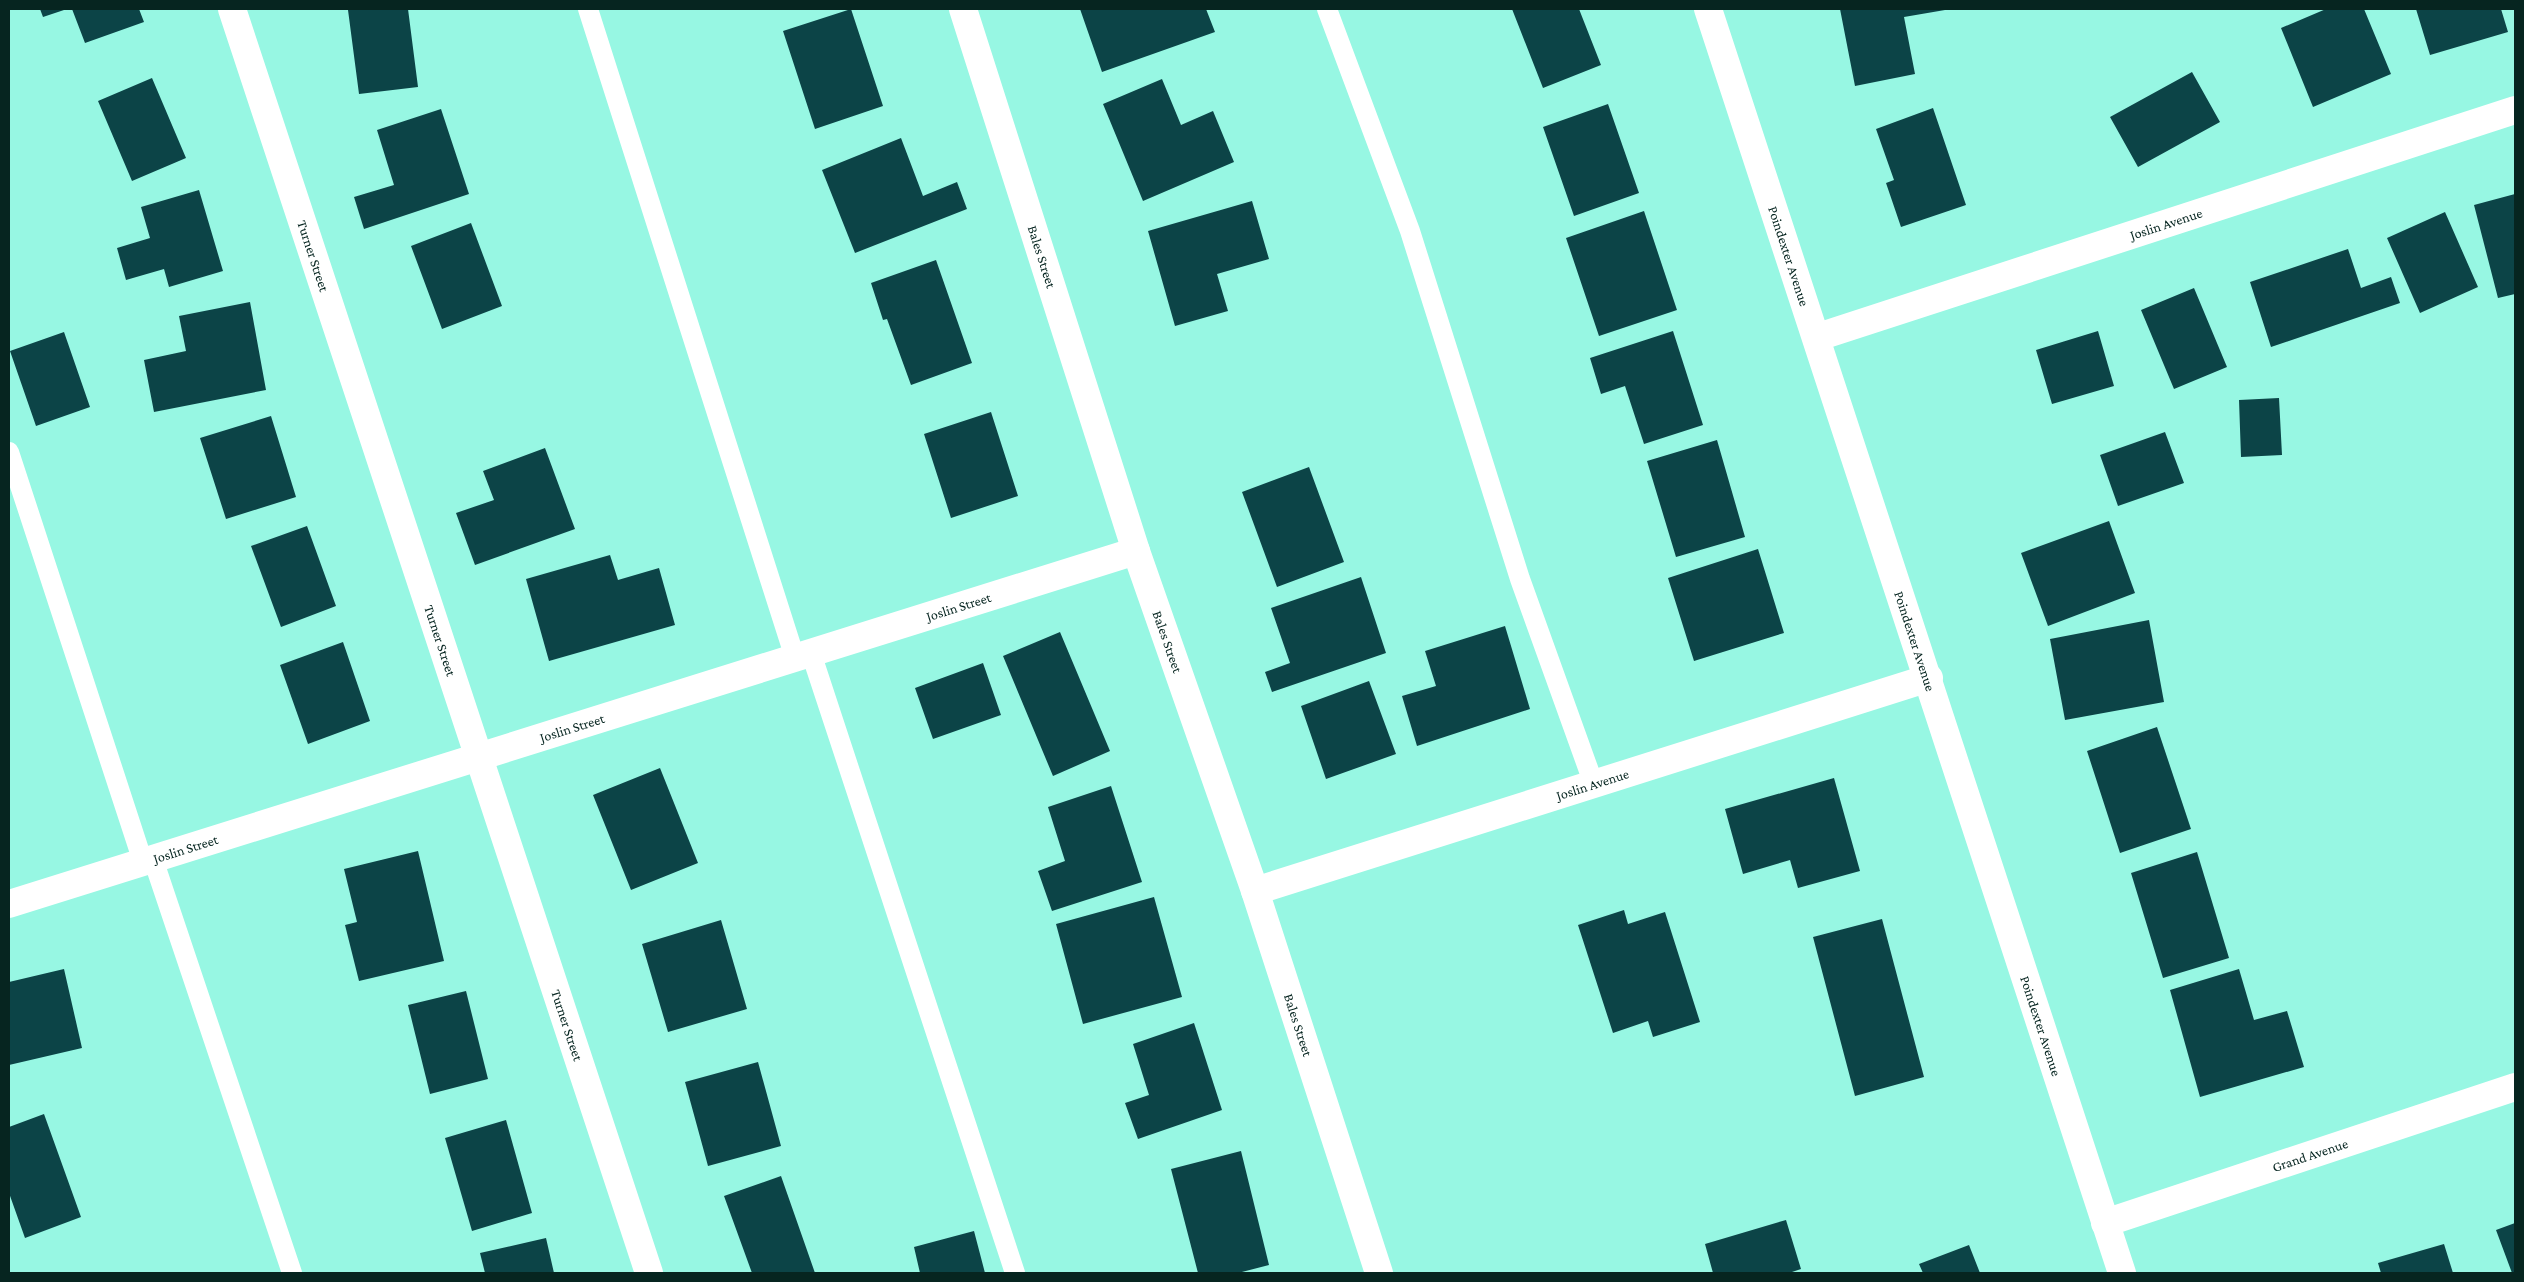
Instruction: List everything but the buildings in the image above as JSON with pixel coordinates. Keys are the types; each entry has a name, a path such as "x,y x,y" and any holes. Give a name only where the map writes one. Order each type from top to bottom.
{"street":[{"name":"Turner Street","path":"232,9 649,1273"},
{"name":"Bales Street","path":"963,9 1136,551 1256,891 1379,1273"},
{"name":"Poindexter Avenue","path":"1708,9 1818,337 2122,1273"},
{"name":"Joslin Avenue","path":"1818,337 2515,110"},
{"name":"Joslin Street","path":"9,904 1136,551"},
{"name":"Joslin Avenue","path":"1256,891 1593,782 1929,678"},
{"name":"Grand Avenue","path":"2106,1222 2515,1086"}],"lane":[{"path":"588,9 803,656 1014,1273"},
{"path":"1327,9 1410,231 1520,580 1593,782"},
{"path":"9,452 148,861 292,1273"}]}
